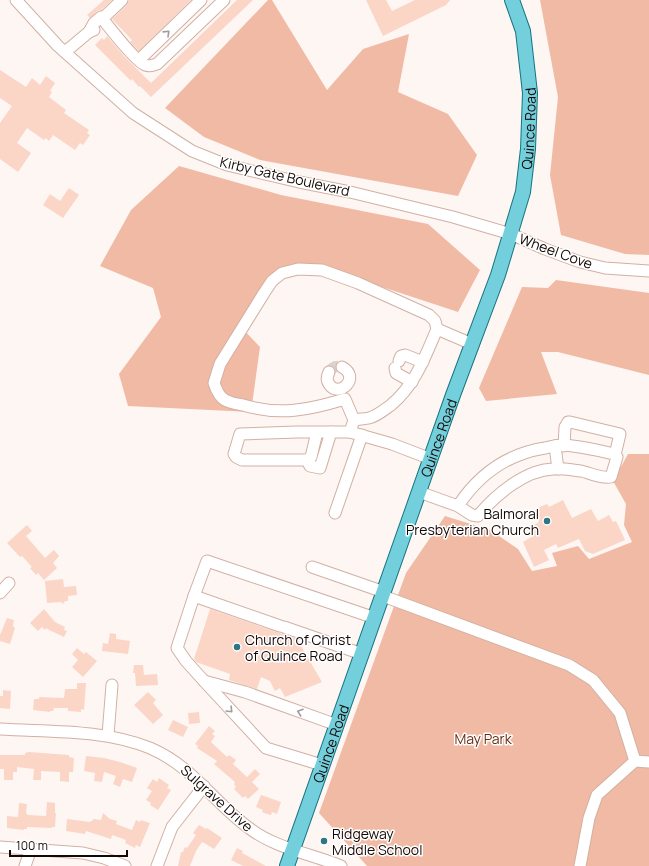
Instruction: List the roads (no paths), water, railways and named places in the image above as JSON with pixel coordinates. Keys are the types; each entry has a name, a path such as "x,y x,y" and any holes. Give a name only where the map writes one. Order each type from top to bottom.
{"main road":[{"name":"Quince Road","path":"287,866 419,492 498,275 523,192 528,149 530,92 523,31 512,0"}],"street":[{"name":"Kirby Gate Boulevard","path":"16,0 65,52 133,113 192,151 227,165 350,192 511,234"},
{"path":"65,52 89,32 94,23 102,20 122,0"},
{"path":"139,60 201,0"},
{"path":"102,20 139,60 145,65 151,66 157,64 224,0"},
{"name":"Wheel Cove","path":"511,234 580,262 605,268 649,271"},
{"path":"342,367 347,370 350,377 343,394 317,407 290,411 257,409 224,400 217,392 214,383 220,364 272,281 282,273 298,270 322,270 358,283 429,315 435,321 437,329 423,362 412,382 399,398 384,411 369,418 354,420"},
{"path":"437,329 472,344"},
{"path":"412,382 396,374 397,365 401,356 406,355 423,362"},
{"path":"329,372 327,376 328,384 343,394 354,420 350,432"},
{"path":"419,492 458,506 472,515 478,516 484,508 512,484 534,473 552,468 558,469 581,471 606,478 611,477 617,457 615,455 620,434 568,422 565,427 560,446 558,469"},
{"path":"317,432 311,457 307,460 242,460 234,454 240,434 317,432 350,432 392,444 431,459"},
{"path":"307,460 310,466 320,468 331,432"},
{"path":"335,512 362,436"},
{"path":"458,506 465,495 482,476 498,464 533,450 560,446 585,447 615,455"},
{"path":"322,766 266,748 186,661 177,648 194,596 207,561 375,618"},
{"path":"312,567 569,665 593,680 620,713 635,761"},
{"path":"0,593 9,583"},
{"path":"194,596 362,654"},
{"path":"204,681 245,692 337,725"},
{"path":"108,735 112,685"},
{"name":"Sulgrave Drive","path":"0,730 108,735 161,753 185,769 247,827 266,838 341,866"},
{"path":"580,866 589,818 597,795 635,761 649,762"},
{"path":"157,866 172,827 204,786"},
{"path":"0,847 83,853 104,858 124,866"},
{"path":"25,866 31,849"}],"tunnel":[{"path":"329,372 335,367 342,367"}],"place":[{"name":"Balmoral Presbyterian Church","path":"547,521"},
{"name":"Church of Christ of Quince Road","path":"237,647"},
{"name":"Ridgeway Middle School","path":"324,841"}],"park label":[{"name":"May Park","path":"483,738"}]}
